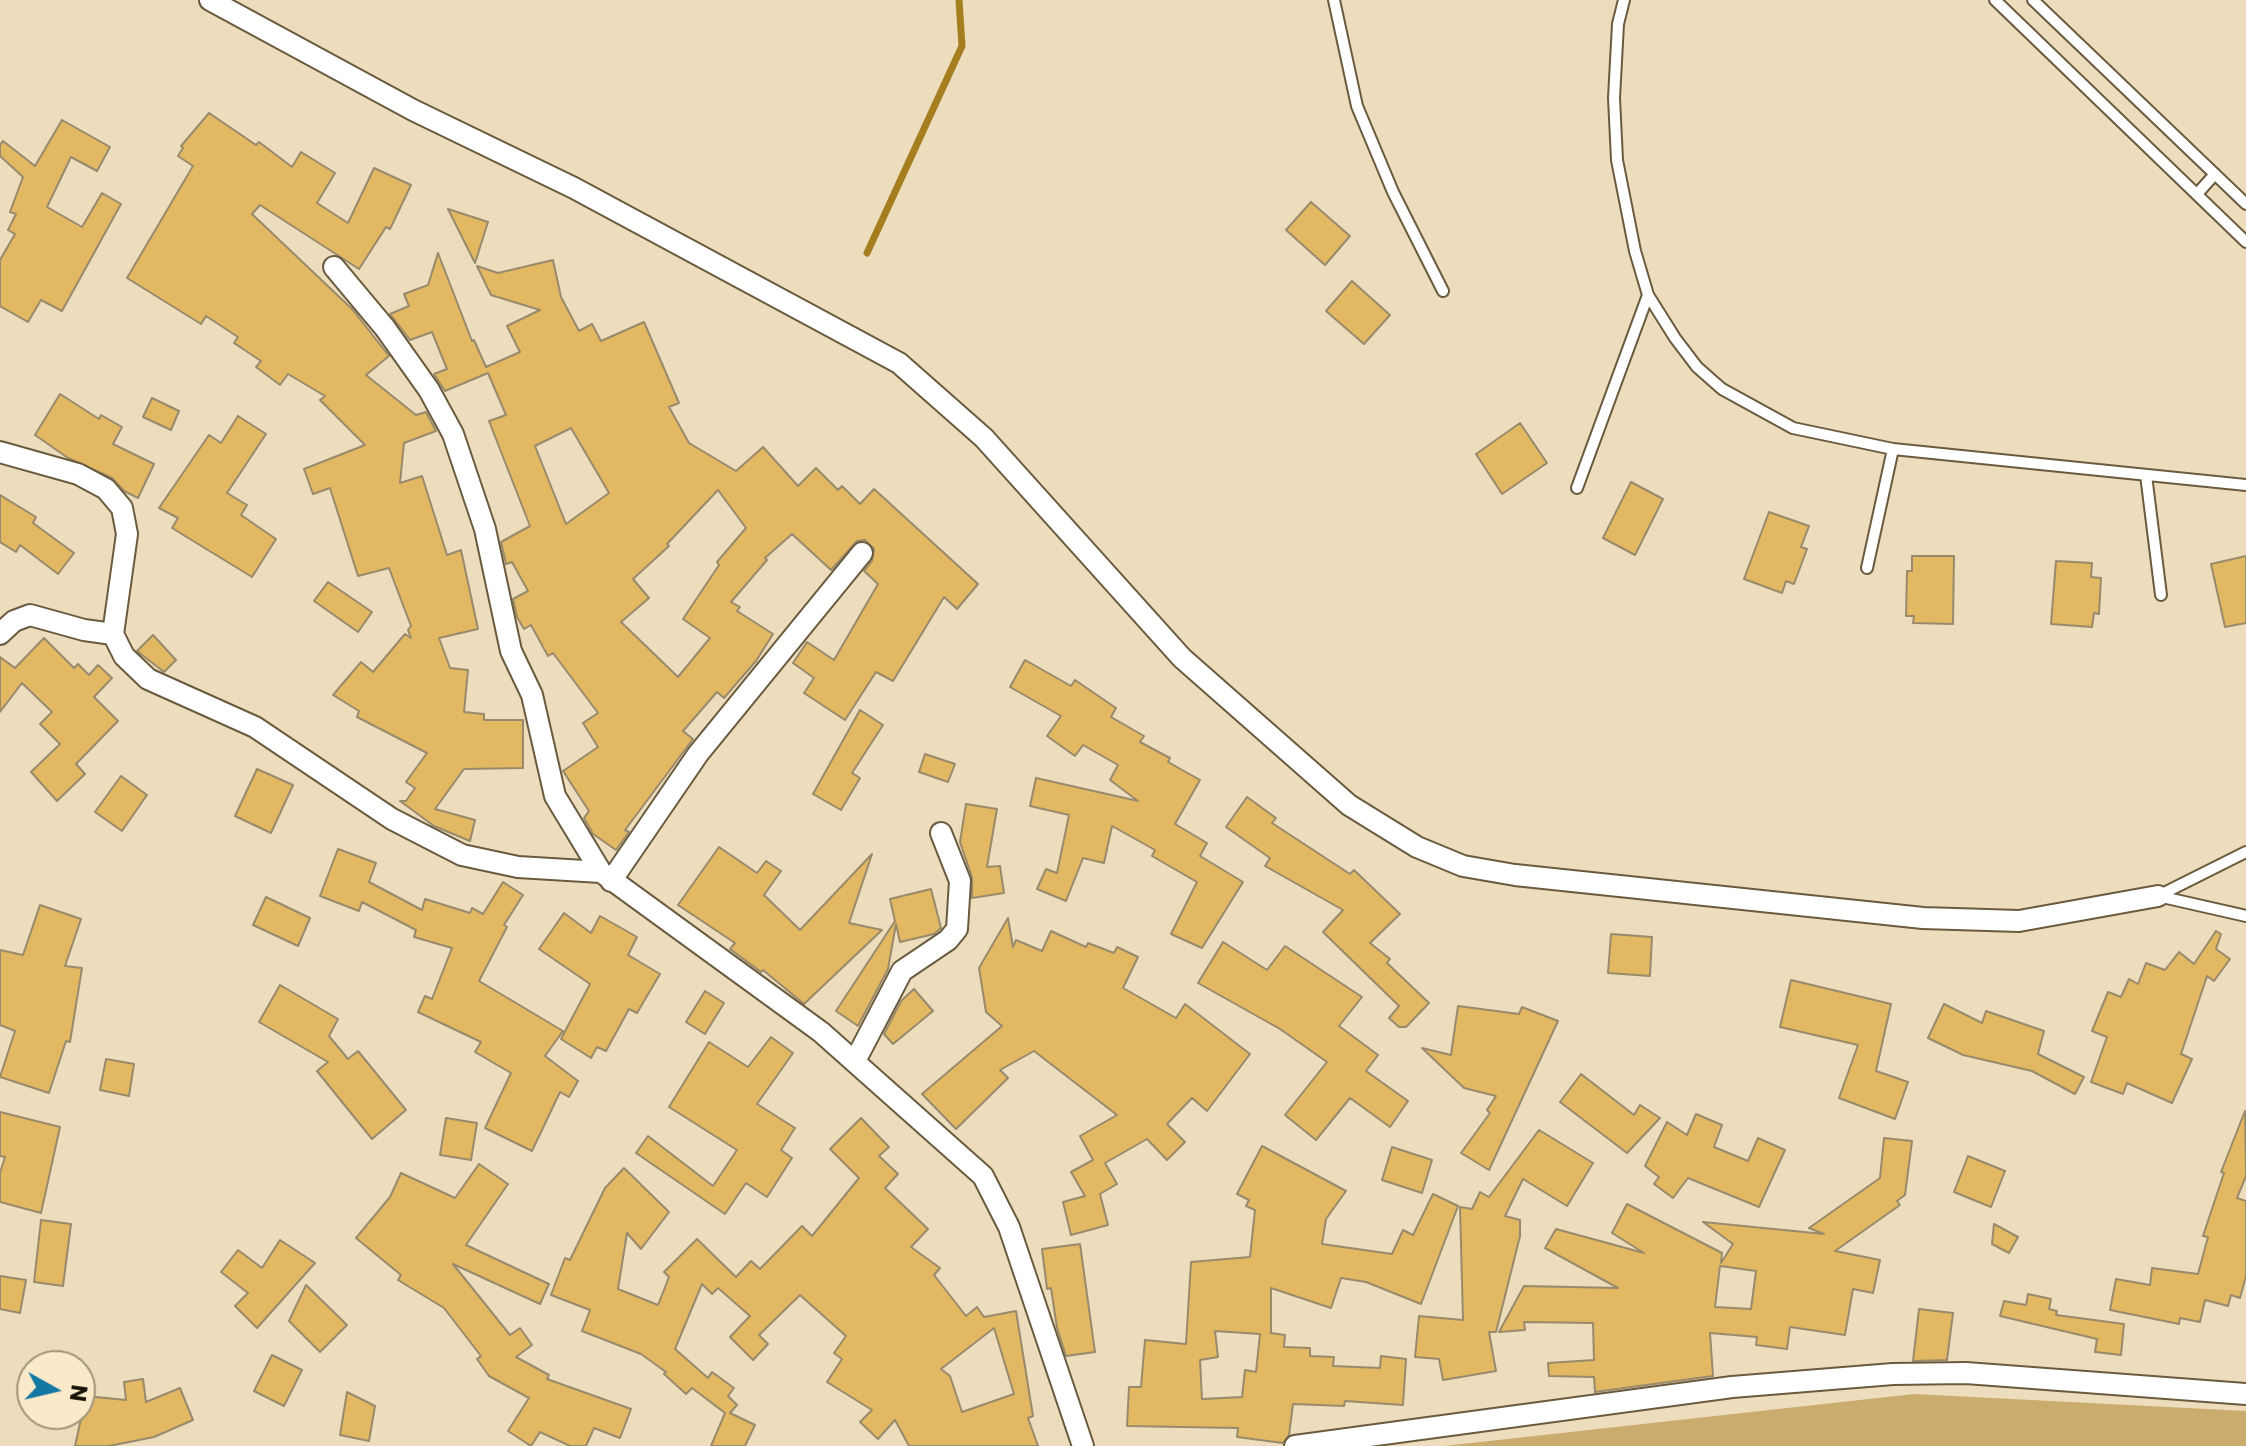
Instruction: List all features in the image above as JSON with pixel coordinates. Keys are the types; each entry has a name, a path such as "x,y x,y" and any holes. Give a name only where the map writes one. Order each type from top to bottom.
{"street":[{"path":"210,0 413,110 582,192 899,363 984,438 1182,658 1349,805 1417,847 1463,866 1515,875 1923,918 2019,921 2158,896"},
{"path":"334,267 385,328 429,390 453,434 485,529 511,651 532,695 555,796 606,877 821,1032 983,1176 1009,1227 1083,1446"},
{"path":"0,452 78,474 106,489 122,508 127,534 113,634 124,656 148,679 255,727 392,819 462,855 518,867 606,877"},
{"path":"606,877 698,754 862,553"},
{"path":"0,634 14,621 30,615 84,630 113,634"},
{"path":"855,1061 902,971 948,940 957,929 960,881 941,833"},
{"path":"1295,1446 1732,1387 1893,1374 1966,1373 2246,1394"}],"lane":[{"path":"1334,0 1357,106 1393,192 1443,291"},
{"path":"1624,0 1618,24 1614,98 1617,160 1648,295 1697,367 1722,389 1793,428 1893,449 2246,485"},
{"path":"1995,0 2246,242"},
{"path":"2033,0 2246,204"},
{"path":"2197,194 2215,174"},
{"path":"1577,488 1648,295"},
{"path":"1867,568 1893,449"},
{"path":"2146,475 2161,595"},
{"path":"2158,896 2246,852"},
{"path":"2158,896 2246,916"}],"shaded area":[{"path":"1914,1394 2246,1411 2246,1446 1444,1446"}],"building":[{"path":"209,113 256,145 259,142 292,167 301,152 335,173 317,203 348,223 374,168 411,185 390,229 386,227 359,269 260,205 252,214 353,310 389,356 366,375 416,415 426,412 436,431 404,443 400,483 422,476 447,555 461,550 478,629 439,638 450,668 468,670 464,712 484,714 484,720 523,720 523,768 464,769 435,809 475,820 470,841 434,826 400,801 406,801 415,788 406,782 427,753 357,717 359,711 333,695 361,662 373,672 405,634 411,638 408,630 411,626 389,568 358,576 330,488 313,494 304,469 365,445 320,400 325,396 288,374 280,385 256,367 261,361 234,343 238,337 206,316 201,324 127,278 193,166 178,156 183,148 181,146"},
{"path":"62,120 110,147 97,171 71,157 47,207 82,227 102,193 121,204 62,311 41,300 28,322 0,306 0,260 15,234 8,230 16,214 10,212 23,177 0,156 0,145 3,141 35,166"},
{"path":"1311,202 1350,236 1325,265 1286,230"},
{"path":"448,209 488,222 475,263"},
{"path":"438,253 472,341 486,367 520,352 507,326 540,310 491,295 477,266 498,273 553,260 561,297 579,331 592,324 601,341 644,322 679,403 669,407 689,443 736,471 763,447 798,486 816,468 838,490 842,486 860,504 874,489 978,584 957,609 944,597 893,681 876,672 845,720 804,693 814,678 793,663 807,642 834,660 878,584 864,571 872,561 874,549 865,540 857,541 831,570 792,534 765,558 767,560 731,602 740,607 737,611 773,634 756,661 724,698 717,692 683,731 693,739 625,830 629,832 616,850 593,834 584,818 589,811 563,771 598,747 583,723 598,713 553,653 548,656 531,625 524,629 517,617 513,599 528,591 512,562 506,564 501,542 530,526 489,421 506,415 488,373 445,391 434,374 447,369 432,332 410,340 390,314 409,306 404,294 428,285","holes":["571,428 609,493 566,524 535,446","718,490 746,528 717,562 719,565 683,619 710,638 678,677 621,622 649,598 633,579 669,546 667,544"]},
{"path":"1352,281 1390,315 1364,344 1326,311"},
{"path":"60,394 99,419 101,415 122,427 113,444 154,464 138,498 124,491 112,478 68,458 35,435"},
{"path":"152,398 179,411 171,430 143,417"},
{"path":"238,416 266,434 227,493 247,505 241,515 276,539 252,577 172,528 178,518 159,508 209,435 221,443"},
{"path":"1520,423 1547,463 1502,494 1476,454"},
{"path":"1631,482 1663,499 1635,555 1603,538"},
{"path":"0,495 36,517 33,523 74,553 58,574 20,545 16,552 0,542"},
{"path":"1769,512 1809,526 1801,547 1807,549 1794,584 1786,581 1782,593 1744,579"},
{"path":"1912,556 1954,556 1953,624 1913,623 1914,616 1906,616 1907,571 1912,571"},
{"path":"2246,556 2246,623 2225,627 2211,564"},
{"path":"2056,561 2092,563 2091,577 2101,578 2099,614 2094,613 2092,627 2051,624"},
{"path":"328,582 372,612 358,632 314,601"},
{"path":"153,635 176,660 164,672 137,651"},
{"path":"44,638 74,668 78,664 89,675 98,665 112,678 94,697 118,721 76,764 85,774 57,801 31,772 60,744 40,724 52,712 22,683 0,712 0,657 15,668"},
{"path":"1025,660 1071,686 1075,680 1116,708 1111,717 1144,736 1140,742 1170,758 1168,762 1200,780 1175,824 1207,843 1200,856 1243,882 1202,948 1171,934 1197,882 1152,856 1155,850 1112,826 1104,863 1083,858 1066,901 1037,889 1046,869 1057,873 1069,815 1030,806 1036,778 1138,801 1110,780 1118,765 1083,745 1075,756 1047,736 1061,716 1010,687"},
{"path":"860,710 883,725 852,773 860,778 841,810 813,794"},
{"path":"925,754 955,764 948,782 919,772"},
{"path":"257,769 293,785 271,833 235,816"},
{"path":"121,776 147,795 122,831 95,812"},
{"path":"1247,797 1276,818 1272,823 1350,874 1354,870 1400,914 1370,943 1390,959 1387,963 1429,1003 1406,1027 1399,1027 1389,1018 1399,1006 1323,932 1343,910 1265,866 1270,858 1226,827"},
{"path":"966,804 997,809 987,867 1000,866 1004,893 972,898 972,877 960,842"},
{"path":"719,847 757,873 766,861 781,871 764,895 800,930 872,854 849,923 882,930 804,1004 763,970 761,972 730,949 735,943 678,905"},
{"path":"338,849 376,863 369,882 422,910 425,899 470,913 472,908 483,914 503,882 523,895 504,925 507,927 479,981 563,1031 545,1056 578,1081 569,1097 560,1092 532,1151 485,1128 511,1073 475,1052 481,1042 418,1012 425,996 432,999 452,948 414,937 416,930 362,902 359,911 320,896"},
{"path":"931,889 941,928 934,934 900,942 896,924 888,969 858,1026 836,1011 895,921 890,899"},
{"path":"266,897 310,918 298,946 253,925"},
{"path":"40,905 81,919 65,966 82,968 70,1042 66,1041 49,1093 0,1077 15,1031 0,1025 0,950 23,955"},
{"path":"564,913 591,933 600,916 637,937 628,955 660,974 637,1013 629,1009 606,1051 597,1047 591,1058 561,1039 590,984 539,949"},
{"path":"1008,918 1013,947 1016,940 1042,951 1051,931 1086,947 1088,943 1114,953 1117,947 1138,957 1123,988 1176,1018 1185,1004 1250,1054 1207,1111 1192,1098 1167,1124 1185,1142 1167,1160 1147,1139 1105,1163 1117,1184 1100,1194 1108,1225 1071,1235 1063,1202 1085,1196 1071,1172 1093,1160 1080,1136 1117,1115 1034,1051 1000,1070 1008,1078 956,1129 922,1094 1002,1026 986,1012 979,968"},
{"path":"2216,931 2221,934 2216,949 2230,959 2214,981 2207,976 2181,1054 2192,1059 2172,1103 2127,1083 2123,1094 2091,1082 2107,1037 2092,1031 2108,992 2121,997 2129,979 2138,984 2146,963 2165,970 2179,952 2194,964"},
{"path":"1611,934 1652,937 1650,976 1608,973"},
{"path":"1223,942 1267,970 1285,946 1362,997 1339,1026 1378,1055 1366,1071 1408,1101 1390,1127 1350,1098 1316,1140 1285,1115 1327,1062 1280,1029 1198,983"},
{"path":"1791,980 1891,1004 1876,1071 1908,1082 1895,1119 1839,1098 1858,1045 1780,1027"},
{"path":"280,985 338,1019 329,1036 348,1059 358,1051 406,1110 372,1139 317,1071 328,1062 259,1022"},
{"path":"914,989 933,1011 893,1044 884,1034 901,1001"},
{"path":"705,991 724,1003 705,1034 686,1022"},
{"path":"1944,1004 1982,1023 1986,1011 2044,1031 2038,1054 2084,1077 2075,1094 2032,1071 1963,1055 1928,1038"},
{"path":"1458,1006 1519,1014 1522,1007 1558,1021 1489,1170 1461,1153 1490,1113 1487,1110 1496,1096 1464,1088 1422,1048 1451,1055"},
{"path":"771,1037 793,1053 757,1104 795,1128 781,1150 792,1158 767,1197 746,1183 725,1214 636,1153 648,1136 713,1186 737,1150 669,1107 709,1042 748,1067"},
{"path":"106,1059 134,1064 129,1096 100,1090"},
{"path":"1581,1074 1634,1115 1640,1105 1660,1118 1627,1153 1560,1102"},
{"path":"2245,1111 2246,1176 2237,1198 2246,1201 2246,1276 2240,1298 2231,1295 2228,1306 2205,1300 2200,1322 2180,1318 2179,1324 2110,1310 2116,1279 2150,1285 2152,1268 2198,1274 2208,1237 2203,1236 2224,1173 2221,1172"},
{"path":"0,1112 60,1127 41,1213 0,1202 0,1173 5,1157 0,1156"},
{"path":"1696,1114 1722,1125 1714,1147 1748,1161 1758,1138 1785,1150 1759,1207 1688,1178 1673,1198 1654,1184 1659,1177 1645,1166 1667,1122 1687,1135"},
{"path":"446,1118 477,1123 471,1160 440,1155"},
{"path":"861,1118 889,1147 879,1156 898,1174 885,1188 928,1229 911,1247 940,1268 934,1275 966,1316 977,1307 984,1317 1016,1311 1033,1416 1028,1418 1038,1446 909,1446 895,1420 878,1439 860,1422 872,1410 827,1382 842,1359 834,1353 846,1336 800,1295 759,1335 768,1344 753,1360 730,1337 750,1316 718,1288 712,1294 702,1284 675,1349 708,1378 712,1372 734,1388 728,1396 737,1405 730,1413 755,1425 745,1446 711,1446 725,1413 692,1388 686,1394 664,1374 666,1372 641,1354 582,1331 590,1310 551,1295 565,1258 570,1260 605,1188 624,1168 669,1212 641,1249 627,1233 618,1289 658,1305 669,1277 664,1272 697,1239 736,1277 751,1261 760,1269 802,1226 812,1236 859,1178 830,1149","holes":["994,1328 1014,1394 962,1412 950,1376 941,1369"]},
{"path":"1539,1130 1593,1163 1567,1206 1523,1179 1505,1216 1520,1220 1520,1236 1496,1332 1489,1332 1496,1371 1443,1380 1439,1359 1415,1357 1419,1316 1463,1320 1460,1207 1472,1209 1480,1192 1489,1197"},
{"path":"1884,1138 1912,1141 1905,1195 1897,1201 1900,1205 1835,1251 1880,1260 1873,1293 1853,1289 1845,1335 1790,1327 1787,1349 1756,1345 1757,1337 1710,1333 1713,1376 1595,1392 1594,1377 1549,1376 1548,1363 1594,1360 1593,1323 1524,1322 1525,1330 1499,1332 1524,1286 1618,1288 1545,1248 1556,1229 1644,1253 1612,1233 1627,1204 1722,1253 1721,1263 1733,1244 1703,1222 1824,1234 1809,1228 1880,1178","holes":["1720,1266 1756,1271 1751,1309 1715,1307"]},
{"path":"1262,1146 1346,1191 1326,1219 1322,1244 1392,1254 1403,1230 1413,1235 1433,1194 1458,1206 1421,1304 1366,1282 1341,1278 1331,1308 1271,1288 1271,1333 1285,1335 1284,1347 1310,1348 1310,1356 1334,1357 1333,1366 1380,1368 1381,1356 1406,1359 1403,1405 1345,1401 1344,1406 1293,1404 1289,1435 1283,1443 1237,1437 1238,1428 1127,1426 1129,1387 1141,1387 1145,1340 1186,1344 1191,1262 1250,1257 1255,1210 1246,1206 1249,1200 1237,1194","holes":["1215,1331 1260,1334 1256,1372 1245,1370 1242,1397 1202,1399 1200,1360 1218,1357"]},
{"path":"1392,1147 1432,1160 1422,1193 1382,1180"},
{"path":"1968,1156 2005,1171 1991,1207 1954,1192"},
{"path":"479,1164 508,1184 466,1245 549,1284 540,1304 453,1264 510,1335 520,1328 532,1345 516,1357 549,1375 547,1379 631,1409 620,1438 594,1428 586,1446 570,1446 540,1432 531,1446 508,1431 529,1398 489,1376 477,1359 481,1356 444,1308 398,1280 401,1275 356,1238 390,1197 401,1173 455,1198"},
{"path":"41,1220 71,1224 63,1286 34,1282"},
{"path":"1994,1224 2018,1237 2009,1253 1992,1244"},
{"path":"280,1240 315,1263 257,1328 235,1306 248,1293 221,1272 238,1250 262,1268"},
{"path":"1080,1244 1095,1352 1066,1356 1057,1328 1051,1288 1047,1289 1042,1249"},
{"path":"0,1276 26,1280 20,1313 0,1309"},
{"path":"306,1285 347,1325 320,1352 289,1321"},
{"path":"2028,1294 2051,1299 2049,1309 2057,1311 2056,1315 2124,1324 2121,1355 2095,1352 2097,1339 2000,1316 2004,1301 2026,1305"},
{"path":"1919,1309 1953,1313 1947,1360 1913,1361"},
{"path":"272,1355 302,1370 284,1406 254,1391"},
{"path":"143,1379 146,1402 180,1388 193,1420 154,1437 109,1446 75,1446 79,1430 96,1430 96,1397 126,1400 124,1382"},
{"path":"347,1392 375,1406 369,1441 340,1435"}],"waterway":[{"path":"867,253 962,46 959,0"}]}
